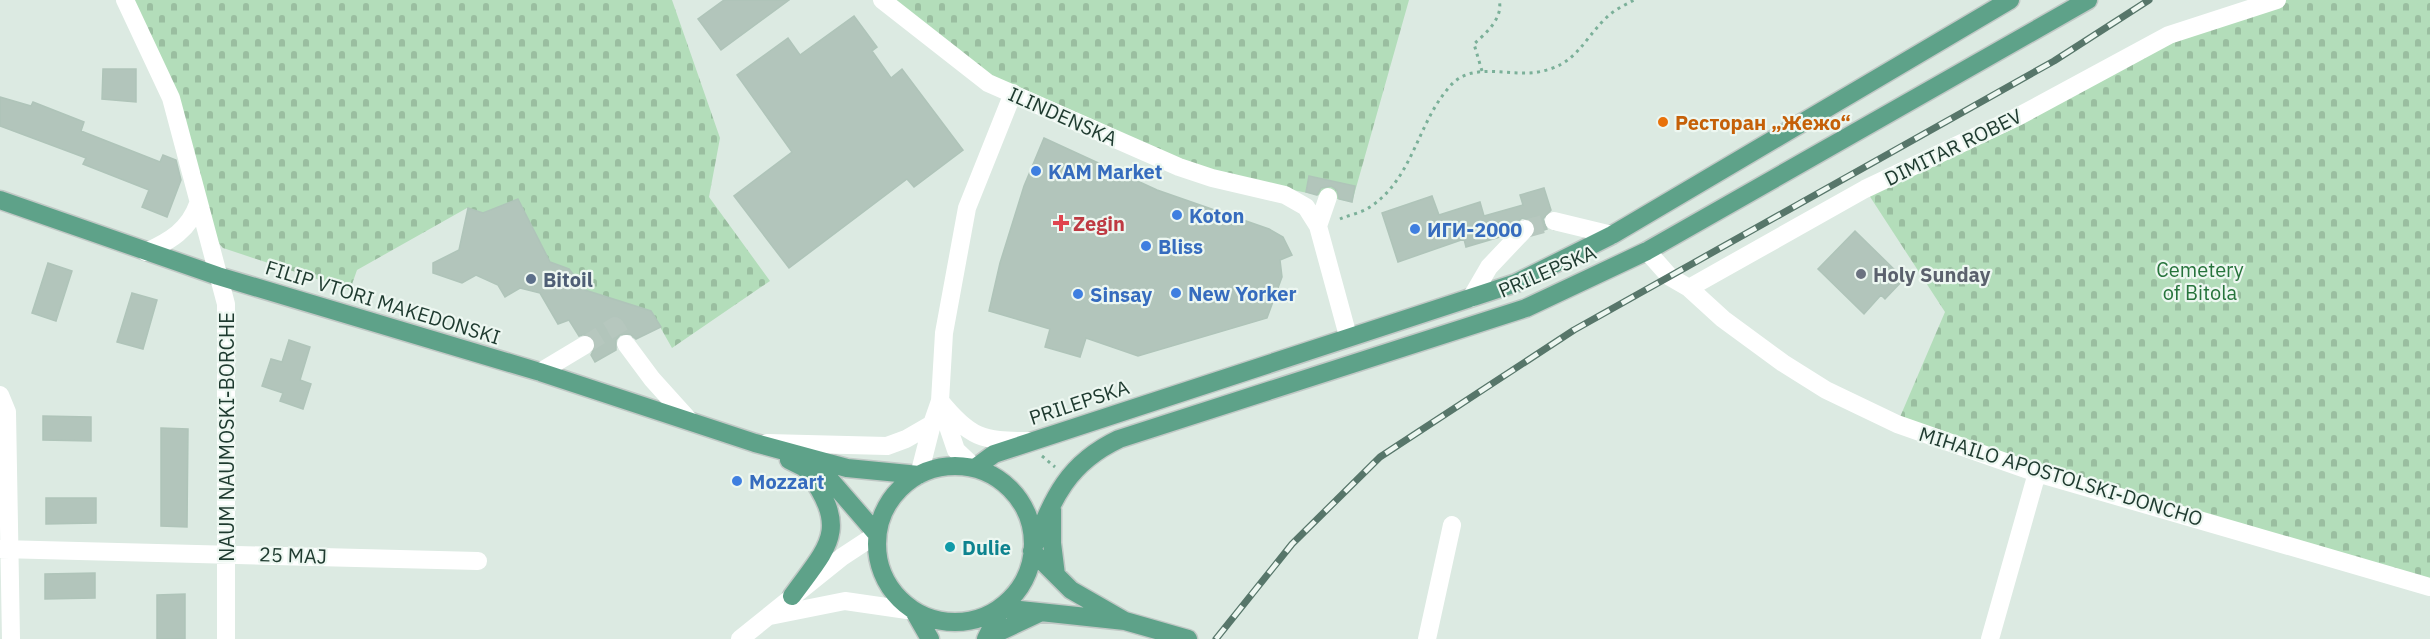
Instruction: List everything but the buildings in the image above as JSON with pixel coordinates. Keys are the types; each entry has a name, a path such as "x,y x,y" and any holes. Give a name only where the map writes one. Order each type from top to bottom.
{"main road":[{"name":"PRILEPSKA","path":"975,468 994,454 1034,446 1348,336 1516,283 1612,235 2010,0"},
{"name":"PRILEPSKA","path":"1032,551 1053,499 1068,476 1100,448 1119,438 1526,308 1647,251 2088,0"},
{"name":"FILIP VTORI MAKEDONSKI","path":"0,200 218,276 540,372 755,442"},
{"path":"755,442 847,468 919,475"},
{"path":"755,442 831,481 877,534"},
{"path":"986,639 1001,608 1017,592 1028,573 1032,551 1032,529 1024,508 1012,490 995,477 975,468 956,466 936,468 919,475 898,490 884,510 877,534 878,557 885,578 897,597 914,611 936,620 958,622 980,618 1001,608 1125,621 1188,639"},
{"path":"792,596 828,545 831,526 830,509 804,468"},
{"path":"1053,499 1052,543 1056,575"},
{"path":"1032,551 1071,590 1125,621"},
{"path":"914,611 930,639"},
{"path":"993,639 1001,631 1040,613"}],"street":[{"name":"NAUM NAUMOSKI-BORCHE","path":"125,0 171,98 226,303 226,639"},
{"name":"ILINDENSKA","path":"882,0 988,83 1179,167 1212,178 1285,195 1306,207 1318,226 1348,336"},
{"name":"DIMITAR ROBEV","path":"1689,288 1865,189 2019,116 2169,35 2277,0"},
{"path":"919,475 940,401 944,333 967,208 1013,93"},
{"path":"1318,226 1328,197"},
{"path":"146,252 167,243 187,226 198,204"},
{"path":"1554,221 1612,235"},
{"path":"1471,298 1490,267 1525,229"},
{"path":"1647,251 1670,277 1689,288"},
{"name":"MIHAILO APOSTOLSKI-DONCHO","path":"1689,288 1724,319 1783,363 1826,390 1897,424 2037,473 2430,587"},
{"path":"626,344 652,379 688,420"},
{"path":"540,372 585,345"},
{"path":"0,395 8,412 5,549 11,639"},
{"path":"940,401 970,433 997,441 1034,446"},
{"path":"940,401 956,450 975,468"},
{"path":"755,442 886,446 906,439 932,424"},
{"path":"1990,639 2037,473"},
{"path":"1427,639 1452,525"},
{"path":"740,639 842,557 877,534"},
{"name":"25 MAJ","path":"5,549 478,561"},
{"path":"769,617 845,601 914,611"}],"path":[{"path":"1482,71 1474,44 1492,28 1501,6 1499,0"},
{"path":"1318,226 1369,208 1396,185 1413,155 1432,110 1455,81 1482,71 1512,74 1538,72 1568,63 1609,15 1634,0"},
{"path":"1034,446 1054,467"}],"green space":[{"path":"125,0 672,0 720,138 709,197 770,281 672,348 651,311 585,290 569,269 550,262 518,199 483,213 467,208 357,270 350,290 223,248 204,227 171,98"},
{"path":"882,0 1409,0 1352,202 1288,189 1212,178 988,83"},
{"name":"Cemetery of Bitola","path":"2277,0 2430,0 2430,587 1897,424 1945,312 1865,189 2169,35"}],"tunnel":[{"path":"1525,229 1554,221"},
{"path":"585,345 615,326 626,344"}],"railway":[{"path":"1216,639 1292,544 1380,457 1574,330 2054,61 2149,0"}],"place":[{"name":"Ресторан „Жежо“","path":"1663,122"},
{"name":"KAM Market","path":"1036,171"},
{"name":"Koton","path":"1177,215"},
{"name":"Zegin","path":"1061,223"},
{"name":"ИГИ-2000","path":"1415,229"},
{"name":"Bliss","path":"1146,246"},
{"name":"Holy Sunday","path":"1861,274"},
{"name":"Bitoil","path":"531,279"},
{"name":"New Yorker","path":"1176,293"},
{"name":"Sinsay","path":"1078,294"},
{"name":"Mozzart","path":"737,481"},
{"name":"Dulie","path":"950,547"}]}
